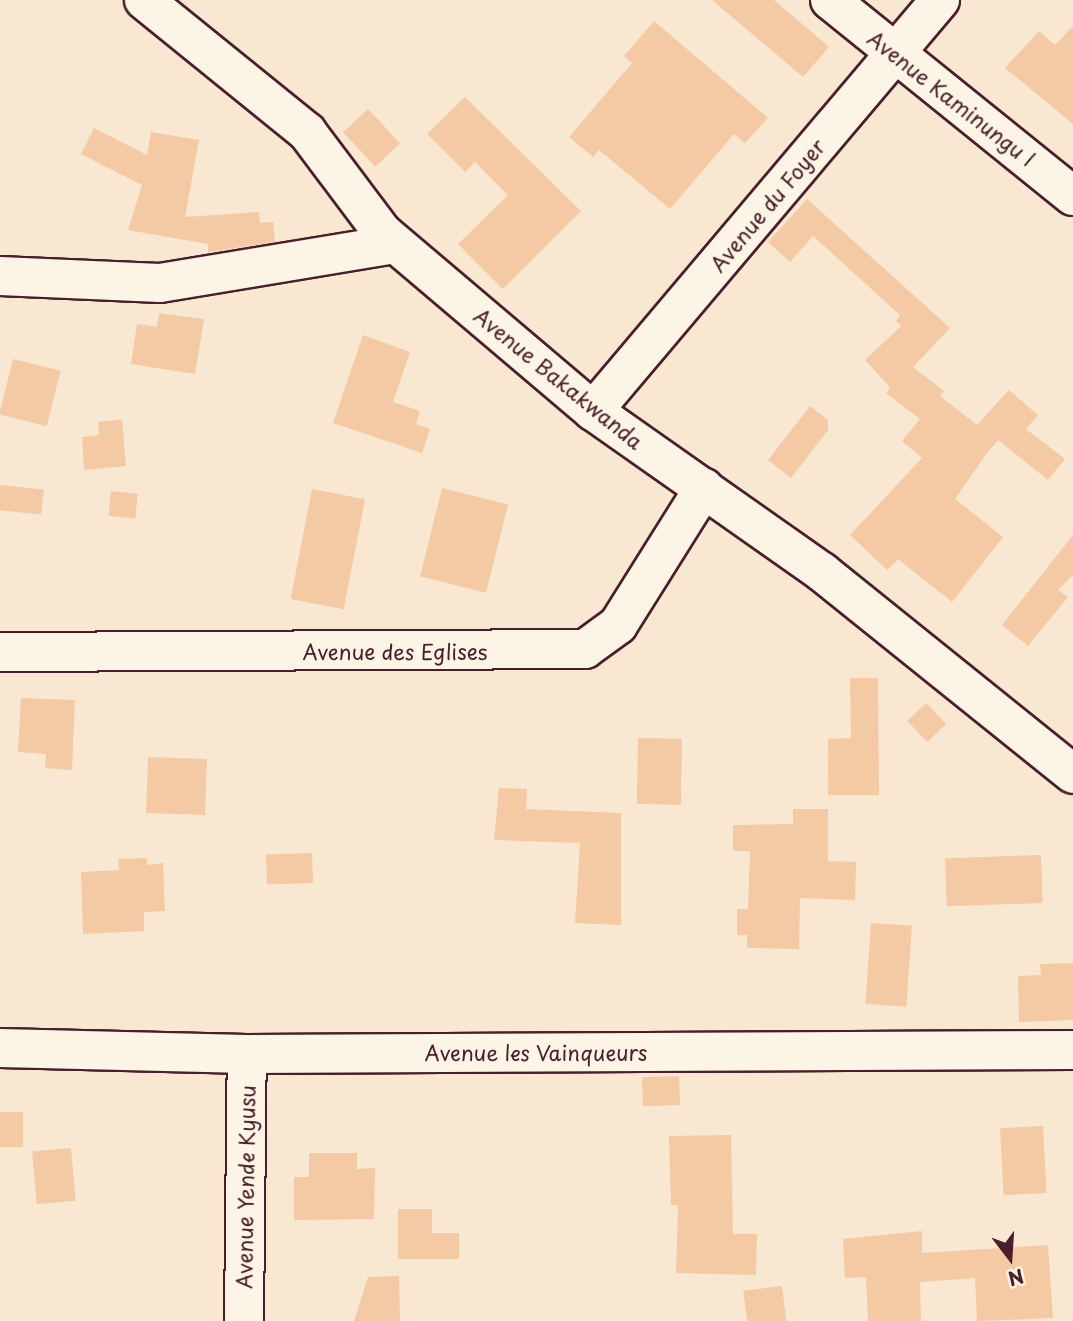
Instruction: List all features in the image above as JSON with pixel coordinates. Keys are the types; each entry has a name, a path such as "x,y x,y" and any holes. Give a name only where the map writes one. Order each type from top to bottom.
{"street":[{"name":"Avenue Bakakwanda","path":"144,0 324,147 360,207 395,244 593,411 822,572 1073,774"},
{"name":"Avenue Kaminungu I","path":"830,0 1073,196"},
{"name":"Avenue du Foyer","path":"593,411 940,0"},
{"path":"0,275 160,283 395,244"},
{"name":"Avenue des Eglises","path":"0,652 585,649 618,625 704,488"},
{"name":"Avenue les Vainqueurs","path":"0,1048 247,1054 1073,1050"},
{"name":"Avenue Yende Kyusu","path":"244,1321 247,1054"}],"building":[{"path":"712,0 774,0 829,47 803,77"},
{"path":"654,21 768,118 745,143 734,134 670,209 599,150 593,157 569,137 632,63 624,56"},
{"path":"1073,26 1073,124 1005,68 1039,31 1055,45"},
{"path":"465,97 581,211 503,289 458,244 508,195 475,162 465,172 427,134"},
{"path":"368,109 400,143 375,167 343,132"},
{"path":"94,128 147,155 151,132 199,140 185,217 259,212 260,223 273,222 275,242 208,252 208,244 128,230 142,185 81,154"},
{"path":"807,199 950,328 913,367 944,391 940,396 977,425 1009,390 1038,415 1026,429 1065,459 1048,480 998,440 984,457 955,499 1003,537 952,602 898,559 887,570 850,535 922,458 902,441 920,419 886,393 890,387 865,360 901,326 896,321 900,315 813,236 790,262 768,242"},
{"path":"159,313 204,319 195,374 131,364 137,324 157,327"},
{"path":"363,335 410,352 393,402 420,411 416,424 430,429 422,453 333,423"},
{"path":"13,359 61,371 47,426 0,415"},
{"path":"810,406 828,420 828,430 791,478 768,460"},
{"path":"122,419 126,466 84,470 82,437 99,435 98,422"},
{"path":"0,485 44,490 41,514 0,510"},
{"path":"442,488 508,504 486,593 420,576"},
{"path":"312,489 365,499 344,609 291,599"},
{"path":"111,491 138,494 135,519 108,516"},
{"path":"1073,535 1073,575 1058,590 1068,597 1028,646 1002,625"},
{"path":"850,678 878,678 879,795 828,795 828,739 851,738"},
{"path":"21,698 75,700 72,770 45,768 46,754 18,752"},
{"path":"926,703 946,724 927,742 907,721"},
{"path":"638,738 682,739 681,805 637,804"},
{"path":"148,757 207,759 205,815 146,813"},
{"path":"499,788 527,789 526,809 621,813 621,925 575,923 580,843 494,840"},
{"path":"793,809 828,809 828,861 856,862 855,900 800,898 799,949 747,948 747,935 737,935 737,909 748,909 750,851 733,851 733,825 793,824"},
{"path":"312,853 313,883 267,885 266,855"},
{"path":"1041,855 1043,903 947,906 945,858"},
{"path":"147,858 147,865 163,863 165,911 144,912 144,931 83,934 81,872 119,870 118,859"},
{"path":"871,923 912,926 906,1007 865,1004"},
{"path":"1073,963 1073,1020 1019,1022 1018,976 1041,975 1040,964"},
{"path":"679,1076 680,1105 643,1106 642,1077"},
{"path":"0,1112 23,1112 23,1147 0,1147"},
{"path":"1043,1126 1047,1193 1004,1195 1000,1128"},
{"path":"731,1135 733,1234 757,1234 756,1275 676,1273 678,1205 671,1205 669,1136"},
{"path":"71,1148 76,1201 37,1204 32,1151"},
{"path":"309,1153 357,1153 357,1169 375,1168 374,1219 294,1220 294,1177 309,1177"},
{"path":"398,1209 432,1209 432,1233 459,1233 459,1259 398,1259"},
{"path":"922,1231 922,1253 1048,1245 1053,1318 977,1321 975,1278 920,1282 921,1321 868,1321 866,1277 845,1278 843,1239"},
{"path":"399,1276 400,1321 354,1321 368,1277"},
{"path":"782,1286 786,1321 747,1321 743,1291"}]}
